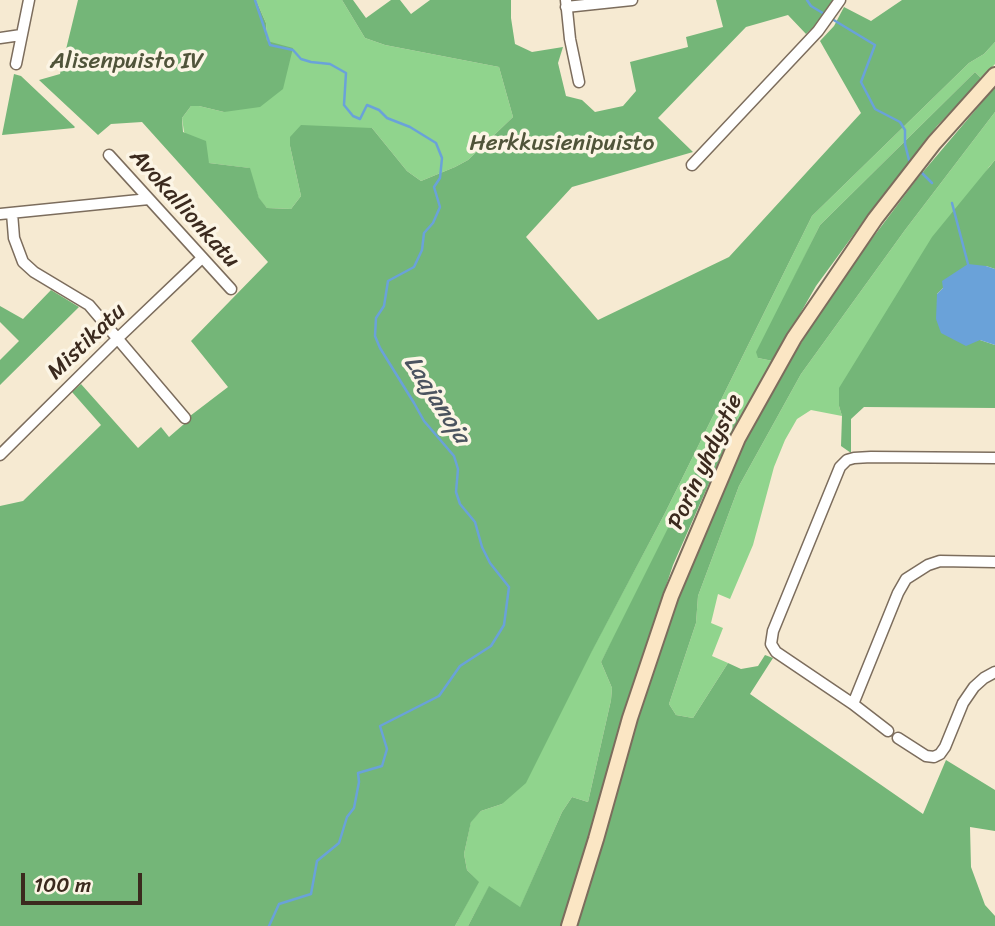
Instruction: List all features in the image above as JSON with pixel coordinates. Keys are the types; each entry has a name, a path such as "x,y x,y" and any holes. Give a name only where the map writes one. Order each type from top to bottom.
{"main road":[{"name":"Porin yhdystie","path":"569,926 630,718 671,596 738,438 794,338 875,219 934,143 995,75"}],"street":[{"path":"16,64 29,0"},
{"path":"579,82 566,4 632,0"},
{"path":"692,164 818,31 840,0"},
{"path":"0,38 21,35"},
{"name":"Avokallionkatu","path":"109,155 231,289"},
{"path":"0,214 149,199"},
{"path":"12,213 14,238 23,262 33,272 89,305 185,418"},
{"name":"Mistikatu","path":"0,455 202,258"},
{"path":"888,731 776,652 771,643 773,631 840,467 847,460 995,458"},
{"path":"853,704 906,579 940,561 995,562"},
{"path":"898,738 926,756 934,757 940,754 963,703 974,687 995,672"}],"green space":[{"name":"Herkkusienipuisto","path":"78,0 256,0 266,23 267,41 293,48 283,89 260,107 224,112 191,106 182,118 183,132 206,141 209,163 250,168 259,198 267,208 291,209 301,196 290,137 301,125 372,128 407,171 421,181 468,160 513,117 499,67 385,45 365,38 342,0 353,0 366,18 391,0 400,0 411,14 430,0 511,0 515,44 532,52 563,47 558,63 566,96 582,100 595,112 623,106 636,91 630,62 688,47 686,37 723,27 716,0 834,0 818,23 806,34 788,15 746,27 658,118 693,152 572,187 526,237 598,320 729,257 861,113 820,41 834,26 844,7 871,21 902,0 995,0 995,42 984,54 969,63 812,216 665,513 526,783 502,804 481,811 471,822 464,854 467,870 479,882 455,926 0,926 0,506 23,501 101,425 72,392 81,384 138,448 161,427 169,437 191,418 190,416 228,387 191,341 268,262 142,122 111,124 98,135 39,80 60,74"},
{"path":"256,0 342,0 365,38 385,45 499,67 513,117 468,160 421,181 407,171 372,128 290,146 301,196 291,209 267,208 259,199 249,168 209,163 184,132 182,118 191,106 224,112 267,41 266,23"},
{"path":"995,42 995,64 982,79 975,72 820,225 758,358 773,361 739,421 733,414 601,662 612,688 611,700 588,802 572,797 562,812 520,908 489,887 468,926 455,926 478,882 467,870 464,854 471,821 481,811 502,804 591,652 665,513 812,216 969,63 984,54"},
{"path":"975,72 982,79 937,126 865,219 816,286 773,361 758,358 756,352 820,225"},
{"name":"Alisenpuisto IV","path":"14,74 21,76 75,127 2,135"},
{"path":"995,87 995,112 905,230 801,374 739,486 698,596 696,623 669,704 676,715 693,718 728,663 741,669 758,666 765,655 773,658 750,694 923,814 946,760 995,790 995,831 970,827 971,867 985,905 995,916 995,926 577,926 653,666 729,473 770,394 834,289 917,179"},
{"path":"995,112 995,160 839,406 842,416 811,410 797,419 785,440 774,467 753,545 730,599 718,594 711,623 723,628 712,656 728,663 693,718 676,715 669,704 696,623 698,596 739,486 801,374 905,230"},
{"path":"995,160 995,269 986,266 943,288 937,294 937,303 980,340 995,345 995,408 864,407 851,419 851,453 841,446 839,388 932,237"},
{"path":"51,290 79,307 0,385 0,360 19,341 0,322 0,306 23,319"},
{"path":"725,414 733,414 739,421 673,565 634,682 562,926 468,926 489,886 520,907 562,812 572,797 588,802 611,700 612,688 601,662"}],"water":[{"path":"968,264 995,269 995,345 980,340 966,346 941,333 936,319 937,294 943,288 942,281"}],"waterway":[{"name":"Laajanoja","path":"255,0 270,45 293,50 301,59 330,64 346,73 344,105 353,116 360,119 367,105 436,143 442,158 440,178 434,187 440,207 433,223 424,233 422,250 414,267 388,281 384,306 376,318 375,336 424,421 454,456 458,469 456,492 460,504 475,522 490,563 509,587 504,625 491,646 460,666 439,696 380,726 387,749 382,766 358,773 354,808 347,817 339,843 317,861 311,894 279,904 269,926"},
{"path":"807,0 811,6 826,15"},
{"path":"832,19 875,45 861,82 875,109 900,122 905,130 905,144 910,161"},
{"path":"921,172 932,183"},
{"path":"952,203 968,264"}]}
